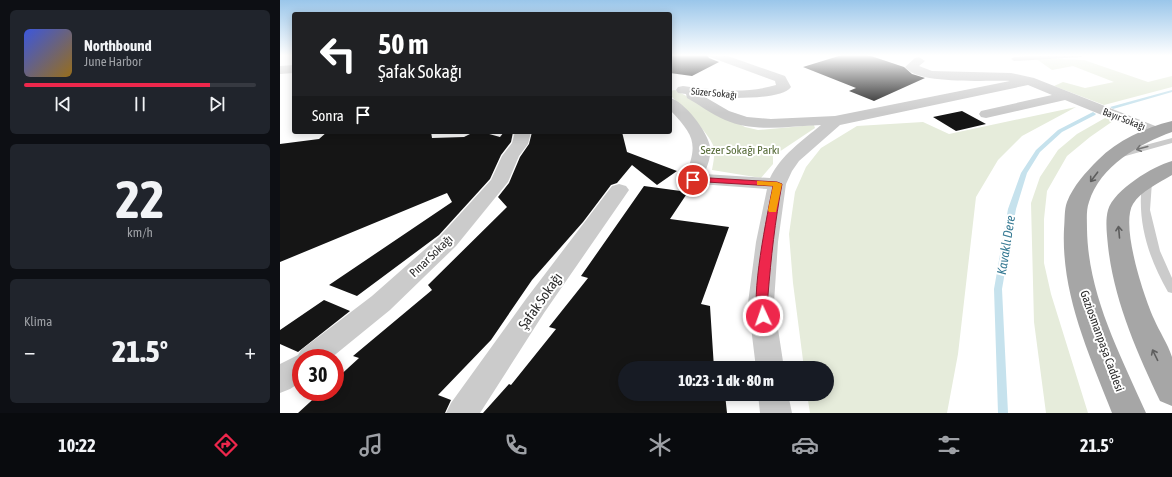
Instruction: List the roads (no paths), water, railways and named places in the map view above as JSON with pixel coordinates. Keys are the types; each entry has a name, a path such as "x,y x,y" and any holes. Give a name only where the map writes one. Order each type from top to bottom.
{"main road":[{"name":"Gaziosmanpaşa Caddesi","path":"1129,413 1086,303 1077,262 1075,232 1077,202 1094,176 1112,157 1133,142 1167,132"},
{"path":"1172,167 1147,182 1130,195 1120,207 1118,221 1120,247 1126,280 1139,322 1172,391"}],"street":[{"name":"Süzer Sokağı","path":"676,89 738,96 784,87 780,79 767,74"},
{"name":"Bayır Sokağı","path":"938,74 1009,77 1029,81 1091,106 1167,132"},
{"path":"676,89 734,118 746,122 777,123 815,119 834,121 1029,81"},
{"path":"986,114 1065,96"},
{"path":"672,104 691,124 701,144 702,153 693,180 777,184"},
{"path":"769,361 761,304 767,242 777,184 783,170 793,157 834,121"},
{"name":"Pınar Sokağı","path":"322,349 381,303 448,241 500,182 511,156 520,144 522,134"},
{"name":"Şafak Sokağı","path":"462,413 535,306 619,190"},
{"path":"280,380 292,372"},
{"path":"774,401 776,413"}],"lane":[{"path":"1147,182 1145,209 1149,229 1162,273 1172,289"}],"waterway":[{"name":"Kavaklı Dere","path":"1113,107 1172,91"},
{"name":"Kavaklı Dere","path":"1003,413 998,289 1012,209 1024,173 1038,151 1060,131 1093,114"}],"park label":[{"name":"Sezer Sokağı Parkı","path":"740,150"}]}
